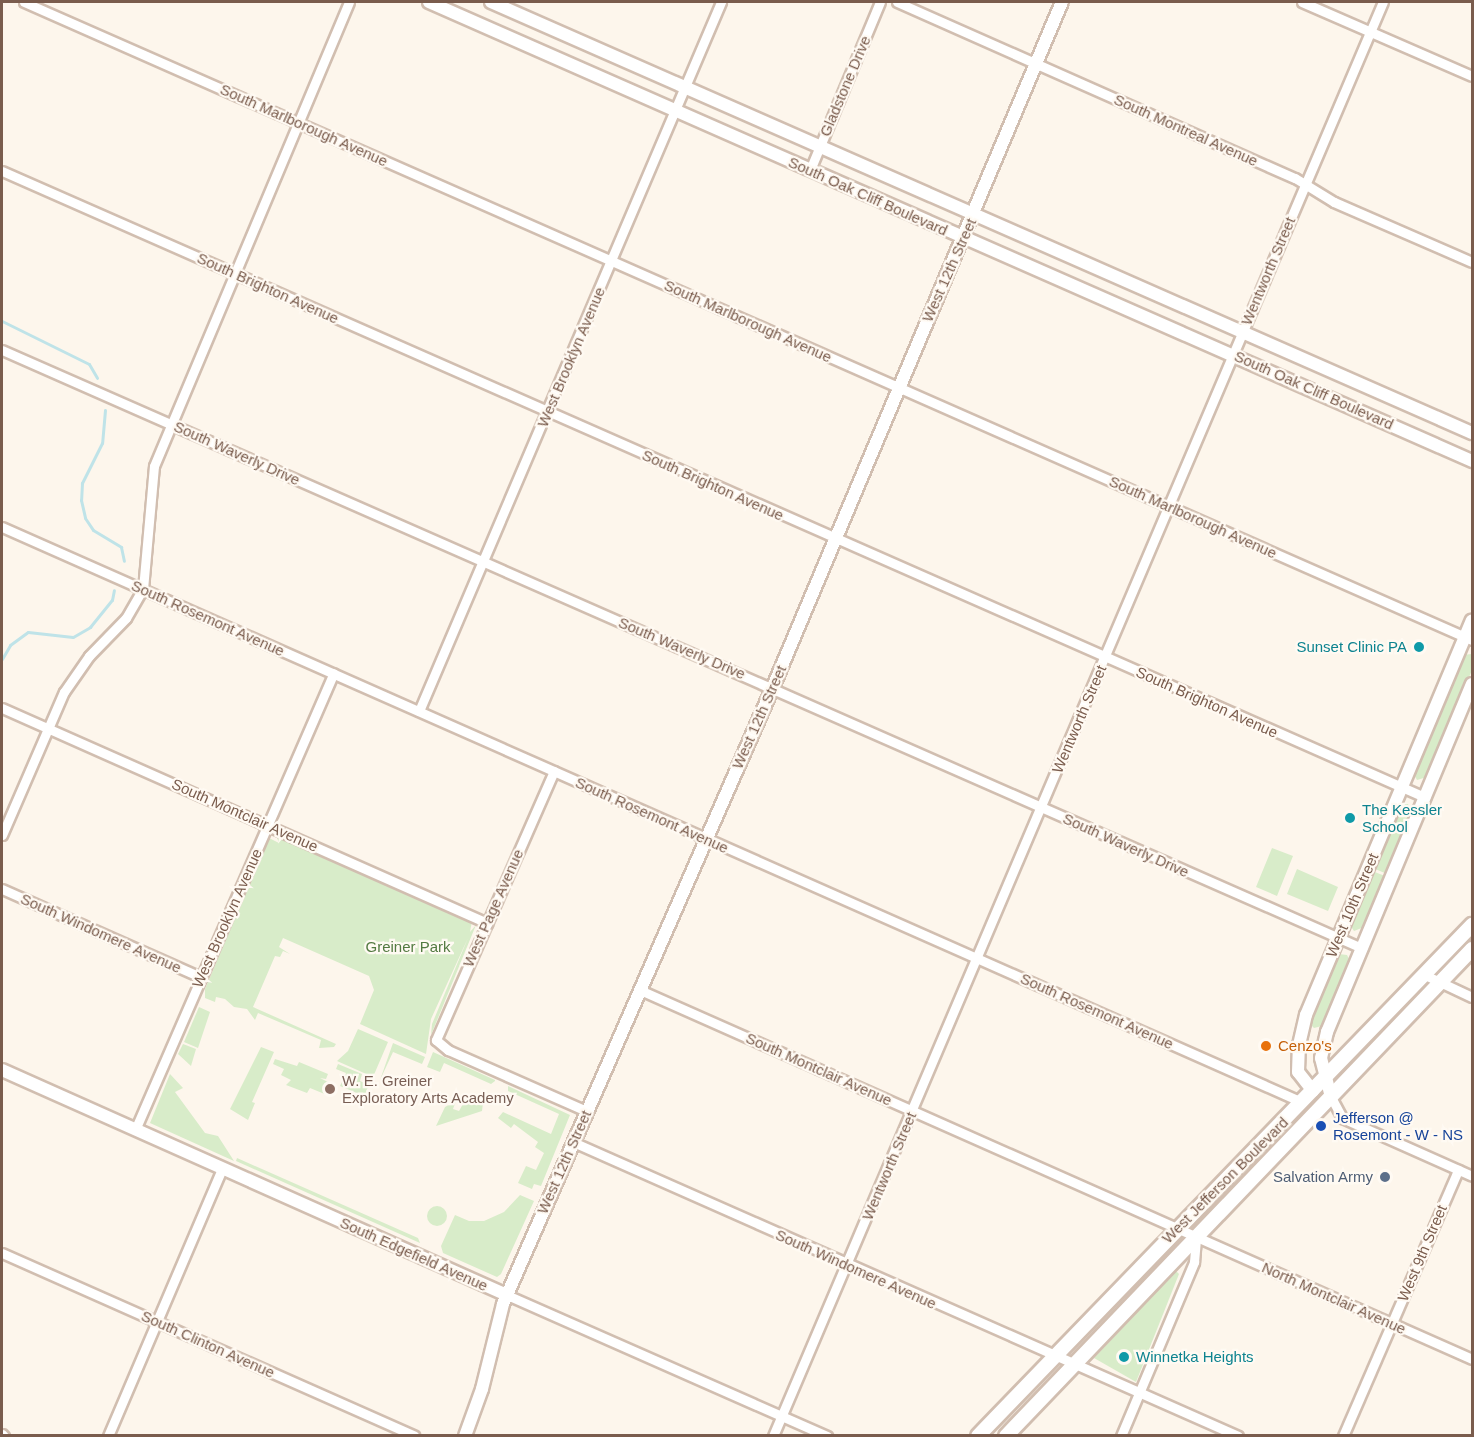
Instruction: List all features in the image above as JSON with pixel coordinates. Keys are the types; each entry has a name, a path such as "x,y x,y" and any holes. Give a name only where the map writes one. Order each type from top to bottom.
{"main road":[{"name":"West Jefferson Boulevard","path":"978,1436 1473,925"},
{"name":"West Jefferson Boulevard","path":"1006,1436 1074,1362 1473,950"}],"street":[{"name":"South Marlborough Avenue","path":"24,2 1469,638"},
{"path":"2,835 48,729 76,673 126,618 143,589 149,554 150,486 170,423 349,2"},
{"name":"South Oak Cliff Boulevard","path":"429,2 1473,461"},
{"name":"South Oak Cliff Boulevard","path":"492,2 1473,433"},
{"name":"West Brooklyn Avenue","path":"419,711 721,2"},
{"name":"Gladstone Drive","path":"810,170 880,2"},
{"name":"South Montreal Avenue","path":"897,2 1305,182 1335,202 1473,262"},
{"name":"West 12th Street","path":"465,1436 482,1389 495,1328 507,1295 773,687 1062,2"},
{"path":"1302,2 1473,76"},
{"name":"Wentworth Street","path":"773,1436 1383,2"},
{"name":"South Brighton Avenue","path":"2,171 1425,797"},
{"name":"South Waverly Drive","path":"2,350 773,687 1362,948"},
{"name":"South Rosemont Avenue","path":"2,527 1302,1102"},
{"name":"West 10th Street","path":"1313,1091 1298,1072 1299,1045 1306,1015 1402,788 1469,638 1473,620"},
{"name":"West Brooklyn Avenue","path":"135,1130 334,673"},
{"name":"West 10th Street","path":"1331,1097 1321,1049 1473,684"},
{"name":"South Montclair Avenue","path":"2,708 487,923"},
{"name":"West Page Avenue","path":"554,771 438,1030 439,1046 586,1112"},
{"name":"South Windomere Avenue","path":"2,889 201,977"},
{"path":"1425,975 1473,997"},
{"name":"South Montclair Avenue","path":"640,990 1196,1237"},
{"name":"South Edgefield Avenue","path":"2,1070 827,1436"},
{"path":"1331,1097 1342,1118 1473,1176"},
{"name":"South Windomere Avenue","path":"573,1142 846,1265 1055,1356 1074,1362 1238,1436"},
{"path":"108,1436 222,1169"},
{"name":"West 9th Street","path":"1342,1436 1458,1170"},
{"path":"1120,1436 1194,1262 1196,1237"},
{"name":"North Montclair Avenue","path":"1196,1237 1473,1359"},
{"name":"South Clinton Avenue","path":"2,1253 414,1436"}],"green space":[{"path":"1472,654 1472,670 1427,777 1417,780 1413,773 1462,655"},
{"path":"1401,804 1408,804 1412,814 1387,874 1373,868"},
{"name":"Greiner Park","path":"276,835 472,921 470,932 476,925 431,1035 432,1024 468,938 431,1019 426,1054 360,1024 374,990 369,976 283,938 279,947 290,954 283,951 280,957 275,956 253,1007 336,1044 334,1047 319,1048 321,1040 258,1013 255,1020 247,1009 234,1007 225,999 216,997 215,1002 205,998 205,989 269,838 279,843"},
{"path":"1272,848 1293,856 1277,896 1256,887"},
{"path":"1297,869 1338,887 1328,911 1287,894"},
{"path":"1372,871 1385,876 1364,927 1354,931 1350,925"},
{"path":"1339,954 1347,955 1351,963 1322,1026 1314,1028 1308,1022"},
{"path":"199,1007 210,1012 198,1048 184,1042"},
{"path":"358,1029 388,1042 373,1077 337,1061 348,1051"},
{"path":"393,1043 425,1057 422,1064 393,1052 380,1080"},
{"path":"183,1044 196,1049 191,1066 178,1054"},
{"path":"261,1047 274,1052 252,1102 255,1103 248,1120 230,1109"},
{"path":"433,1052 495,1081 491,1084 444,1063 440,1072 427,1067"},
{"path":"275,1059 297,1066 299,1062 328,1074 326,1079 320,1078 332,1084 327,1095 310,1088 307,1093 286,1085 291,1080 281,1075 284,1069 273,1064"},
{"path":"338,1064 362,1074 360,1081 369,1085 364,1096 340,1086 346,1073 336,1069"},
{"path":"170,1074 183,1088 175,1092 205,1133 218,1136 234,1161 150,1123"},
{"path":"508,1086 570,1115 541,1186 534,1184 532,1189 518,1183 526,1166 536,1170 544,1153 535,1147 538,1142 514,1124 511,1128 498,1118 503,1112 551,1134 559,1114 508,1091"},
{"path":"470,1097 483,1103 482,1111 436,1126 445,1107 456,1101","holes":["456,1101 463,1104 459,1111 453,1109"]},
{"path":"237,1158 418,1238 420,1243 236,1161"},
{"path":"520,1195 534,1201 501,1274 497,1277 443,1253 441,1246 455,1215 469,1221 484,1221 504,1212"},
{"path":"437,1206 444,1209 447,1216 444,1223 437,1226 430,1223 427,1216 430,1209"},
{"path":"1176,1271 1179,1274 1136,1382 1094,1358"}],"waterway":[{"path":"2,321 89,364 97,378"},
{"path":"105,410 102,443 82,483 81,500 85,518 93,530 121,547 124,561"},
{"path":"2,659 10,645 28,632 73,637 90,627 112,600 114,590"}],"place":[{"name":"Sunset Clinic PA","path":"1419,647"},
{"name":"The Kessler School","path":"1350,818"},
{"name":"Cenzo's","path":"1266,1046"},
{"name":"W. E. Greiner Exploratory Arts Academy","path":"330,1089"},
{"name":"Jefferson @ Rosemont - W - NS","path":"1321,1126"},
{"name":"Salvation Army","path":"1385,1177"},
{"name":"Winnetka Heights","path":"1124,1357"}]}
